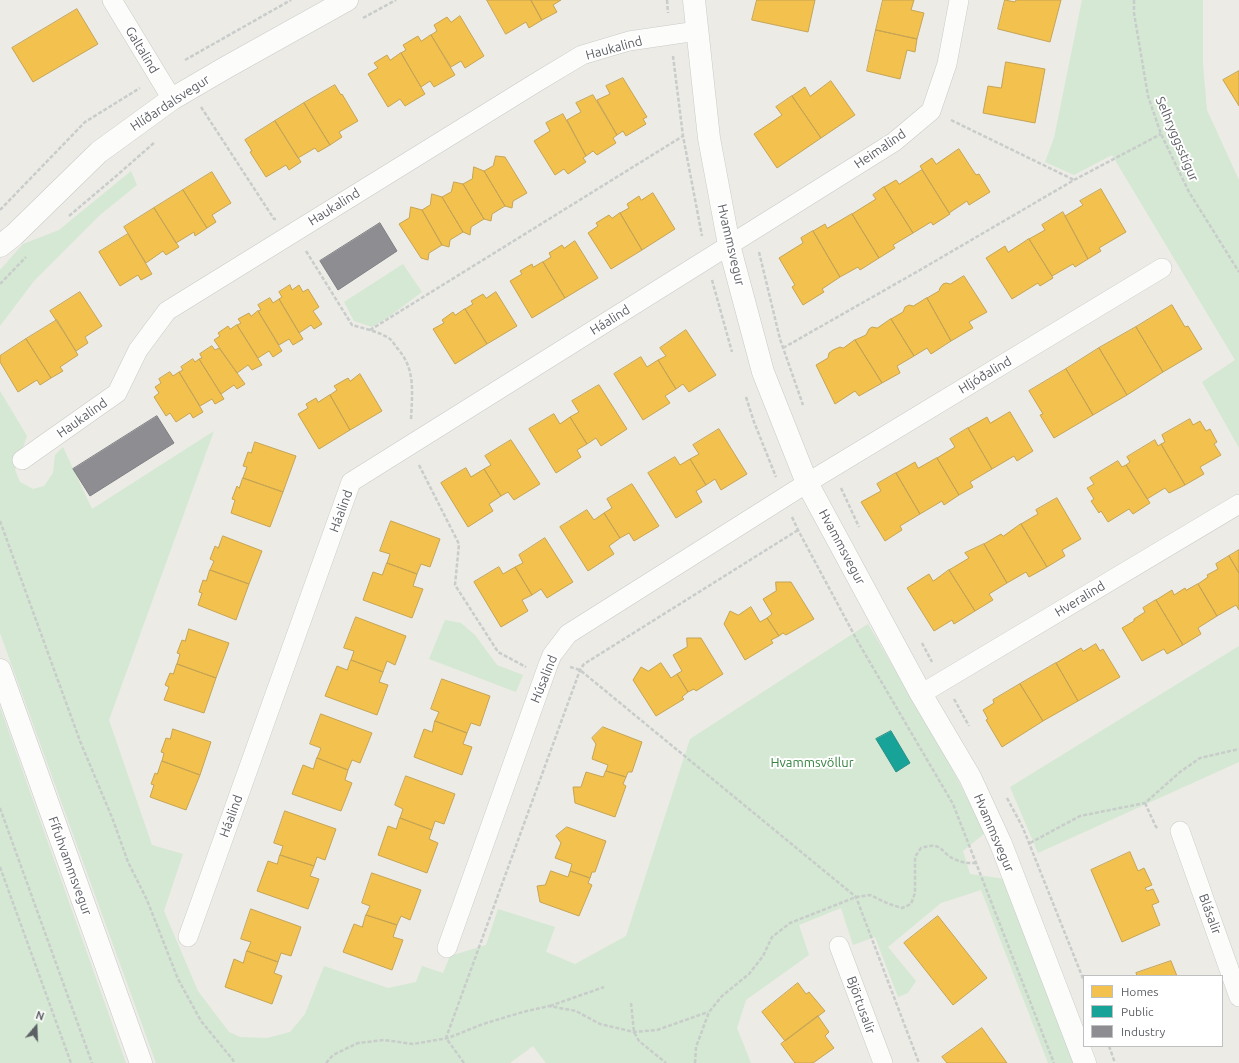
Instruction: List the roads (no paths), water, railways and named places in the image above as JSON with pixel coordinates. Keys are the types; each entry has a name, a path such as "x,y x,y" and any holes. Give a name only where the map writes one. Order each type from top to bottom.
{"street":[{"name":"Galtalind","path":"112,0 172,99"},
{"name":"Hlíðardalsvegur","path":"0,254 7,240 99,152 172,99 347,0"},
{"name":"Hvammsvegur","path":"694,0 710,138 729,245 763,372 807,483 921,694 970,777 1001,844 1085,1063"},
{"name":"Heimalind","path":"729,245 894,142 931,111 948,64 959,0"},
{"name":"Haukalind","path":"22,460 117,393 138,350 167,311 582,55 629,41 697,31"},
{"name":"Háalind","path":"188,937 351,482 729,245"},
{"name":"Hljóðalind","path":"807,483 1162,268"},
{"name":"Húsalind","path":"447,948 548,665 552,655 568,634 807,483"},
{"name":"Hveralind","path":"921,694 1239,504"},
{"name":"Fífuhvammsvegur","path":"0,670 141,1063"},
{"name":"Blásalir","path":"1180,831 1239,997"},
{"name":"Björtusalir","path":"840,946 883,1063"}],"park label":[{"name":"Hvammsvöllur","path":"812,763"}]}
